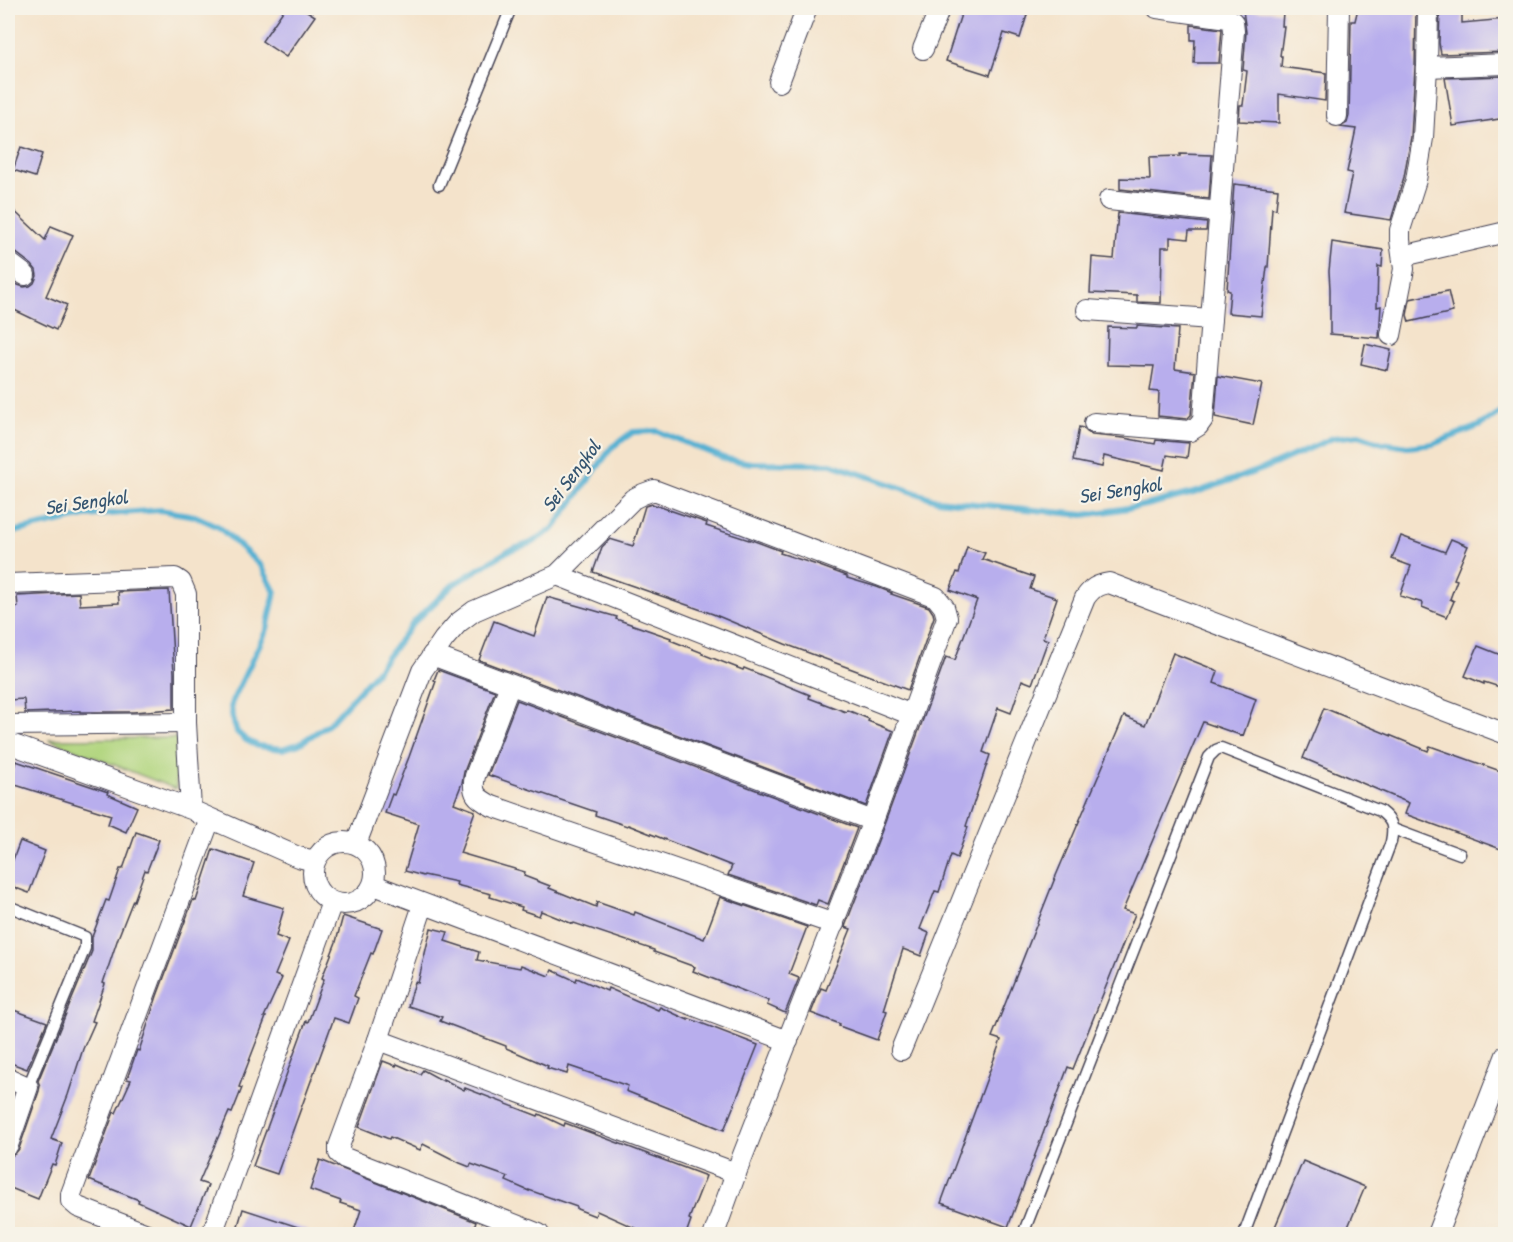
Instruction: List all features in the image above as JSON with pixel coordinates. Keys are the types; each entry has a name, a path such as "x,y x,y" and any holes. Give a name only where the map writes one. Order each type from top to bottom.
{"street":[{"path":"779,82 807,8"},
{"path":"923,49 940,8"},
{"path":"1094,423 1190,430 1198,426 1203,419 1233,22 1228,18 1157,8"},
{"path":"1337,116 1339,8"},
{"path":"1391,334 1404,268 1400,230 1416,180 1423,138 1428,8"},
{"path":"1427,67 1506,64"},
{"path":"1109,200 1220,212"},
{"path":"1403,256 1506,232"},
{"path":"8,262 25,276"},
{"path":"1087,310 1211,319"},
{"path":"356,844 422,671 458,622 474,610 557,575 633,499 643,494 654,490 936,597 944,607 947,618 873,821 714,1234"},
{"path":"557,575 912,715"},
{"path":"8,584 175,578 181,582 186,594 186,723 191,809"},
{"path":"902,1050 1085,598 1099,585 1109,584 1120,588 1506,734"},
{"path":"432,656 873,821"},
{"path":"510,685 475,776 474,792 480,799 502,809 834,924"},
{"path":"8,725 186,723"},
{"path":"8,744 191,809 298,856 315,861"},
{"path":"147,1234 78,1207 71,1201 71,1194 210,819"},
{"path":"346,841 356,844 371,856 375,866 374,885 361,900 342,904 332,902 317,890 313,871 315,861 327,846 336,842 346,841"},
{"path":"374,885 788,1041"},
{"path":"212,1234 332,902"},
{"path":"423,905 378,1040 339,1146 339,1153 345,1158 539,1234"},
{"path":"378,1040 736,1173"},
{"path":"1440,1232 1501,1080 1506,1055"},
{"path":"8,1078 28,1086 8,1145"}],"lane":[{"path":"439,185 511,8"},
{"path":"1023,1234 1209,757 1221,748 1380,811 1389,819 1393,829 1391,842 1244,1234"},
{"path":"1393,829 1460,854"},
{"path":"8,906 85,937 85,948 28,1086"}],"green space":[{"path":"176,738 176,789 48,739"}],"building":[{"path":"285,8 302,8 315,16 286,57 262,41"},
{"path":"963,8 1000,8 1027,15 1020,38 1004,33 990,75 946,61"},
{"path":"1358,8 1416,8 1411,137 1404,177 1391,220 1344,213 1352,173 1347,172 1356,129 1340,127 1347,123 1349,116 1351,21 1355,21"},
{"path":"1440,8 1462,8 1462,23 1506,19 1506,52 1441,54"},
{"path":"1243,10 1283,12 1281,67 1326,73 1325,101 1279,94 1279,123 1239,121 1247,71 1243,70 1246,32"},
{"path":"1191,25 1222,29 1219,63 1194,63 1195,40 1191,40"},
{"path":"1506,76 1506,118 1453,126 1445,78"},
{"path":"21,147 42,154 35,177 13,170"},
{"path":"1180,154 1212,155 1209,199 1120,189 1120,178 1150,179 1149,157 1180,156"},
{"path":"1234,184 1278,189 1276,209 1272,208 1268,267 1261,316 1228,313 1230,291 1227,290"},
{"path":"8,205 45,240 51,226 73,235 46,296 67,305 56,330 8,307 8,277 24,287 34,283 37,276 32,265 15,252 8,250"},
{"path":"1118,213 1207,223 1206,231 1189,231 1188,239 1170,237 1170,247 1162,247 1161,303 1137,302 1137,295 1090,293 1092,257 1114,259"},
{"path":"1332,242 1383,250 1382,267 1378,266 1377,307 1381,306 1379,338 1330,334 1329,271"},
{"path":"1448,291 1453,312 1409,322 1407,315 1410,299"},
{"path":"1137,326 1178,329 1175,369 1195,372 1191,415 1187,419 1158,416 1159,392 1150,391 1154,366 1107,365 1108,327 1137,328"},
{"path":"1365,344 1391,350 1387,370 1361,364"},
{"path":"1218,376 1262,384 1253,425 1215,417"},
{"path":"1079,427 1092,435 1155,444 1156,440 1189,443 1187,458 1167,455 1164,470 1104,456 1102,467 1073,461"},
{"path":"652,504 707,523 706,526 749,539 781,551 780,553 929,607 934,617 908,690 785,644 713,614 593,572 602,547 610,539 633,546 645,506"},
{"path":"1401,536 1445,552 1451,539 1468,546 1454,579 1457,580 1450,599 1454,601 1447,617 1422,607 1423,603 1400,596 1411,566 1392,559"},
{"path":"967,547 985,553 982,559 1034,577 1030,589 1057,598 1043,638 1048,640 1032,684 1022,680 1011,713 998,708 983,752 990,755 957,858 951,855 939,892 935,891 920,929 929,933 921,956 903,949 877,1040 811,1013 821,988 826,990 851,929 845,927 846,924 946,657 955,660 977,600 950,590 957,572 959,573"},
{"path":"169,590 174,709 133,712 25,713 24,699 8,700 8,607 18,607 17,596 79,593 80,605 119,603 118,592"},
{"path":"547,597 617,617 616,619 671,638 670,640 702,654 743,670 744,668 810,695 809,698 846,712 847,710 893,731 866,806 479,660 494,621 534,636"},
{"path":"1478,646 1506,657 1506,689 1484,682 1484,684 1465,676"},
{"path":"1173,653 1218,671 1214,683 1256,699 1243,736 1203,722 1123,910 1135,914 1073,1069 1068,1067 1008,1227 941,1203 1001,1040 992,1037 1055,878 1124,716 1145,725"},
{"path":"438,670 495,691 454,803 475,811 460,853 525,872 524,876 596,907 597,902 634,915 635,912 704,939 720,897 807,927 789,974 799,978 785,1013 767,1005 769,1001 693,971 695,967 654,952 654,950 573,924 541,911 539,916 521,910 522,907 490,897 491,894 456,885 457,882 405,871 419,824 385,813 409,757"},
{"path":"517,700 857,828 828,904 818,900 816,905 728,875 732,866 628,825 595,815 596,812 488,775"},
{"path":"1324,708 1428,751 1430,746 1506,773 1506,851 1405,814 1409,803 1303,758"},
{"path":"16,761 108,792 107,794 137,807 126,832 108,824 111,815 9,783"},
{"path":"136,832 159,840 118,938 92,1021 95,1022 51,1139 62,1143 55,1165 52,1164 38,1199 8,1187 8,1157 19,1149 39,1091 38,1081 92,951 92,937 106,900 109,901"},
{"path":"20,841 45,851 29,893 8,885 8,873"},
{"path":"213,849 254,863 243,896 284,908 276,936 289,941 275,975 282,978 264,1017 266,1017 239,1087 242,1088 232,1113 229,1112 199,1182 208,1185 191,1226 138,1202 139,1200 89,1180 114,1112 116,1113 131,1080 127,1079 137,1050 139,1051 193,900 196,901"},
{"path":"343,916 382,929 354,996 358,998 349,1023 334,1018 277,1174 253,1166 306,1021 308,1022 324,979 322,978"},
{"path":"431,928 448,932 445,941 479,952 477,960 520,968 521,965 549,976 552,970 607,991 608,988 658,1010 660,1007 688,1020 688,1018 758,1045 724,1130 626,1091 628,1086 569,1066 567,1074 547,1068 548,1066 506,1048 506,1046 440,1021 442,1017 408,1006 415,982 418,983"},
{"path":"8,1008 47,1022 27,1069 8,1062"},
{"path":"383,1061 396,1066 397,1064 420,1074 423,1070 464,1090 465,1088 538,1116 539,1114 564,1126 565,1123 706,1176 689,1219 691,1220 686,1234 632,1234 635,1228 597,1211 595,1216 506,1181 508,1177 471,1164 470,1167 460,1163 423,1144 420,1150 359,1127"},
{"path":"320,1160 476,1222 472,1234 353,1234 361,1210 310,1190"},
{"path":"1303,1161 1365,1187 1345,1234 1272,1234"},
{"path":"243,1209 307,1230 306,1234 255,1234 237,1229"}],"waterway":[{"name":"Sei Sengkol","path":"8,533 85,516 160,510 195,516 219,527 261,566 275,592 267,629 231,704 232,718 237,732 246,740 258,746 282,749 299,744 329,724 376,672 413,623 454,584 508,551 531,543 553,529 612,447 633,432 657,431 726,459 751,463 831,464 937,500 1084,515 1147,505 1197,492 1263,469 1333,438 1359,435 1382,443 1408,447 1433,444 1479,426 1506,408"}]}
